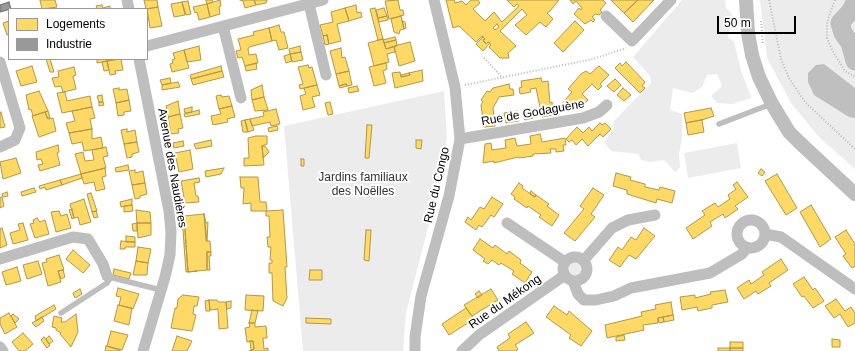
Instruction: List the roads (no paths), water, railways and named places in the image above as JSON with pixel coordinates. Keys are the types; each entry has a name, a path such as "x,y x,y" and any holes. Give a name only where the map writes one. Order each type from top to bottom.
{"street":[{"path":"148,46 323,0"},
{"name":"Rue du Congo","path":"415,351 415,337 421,296 449,196 460,138 455,87 434,0"},
{"path":"606,16 632,41 671,0"},
{"path":"746,0 748,33 752,55 759,77 772,104 789,132 855,194"},
{"path":"309,4 326,75"},
{"path":"223,26 241,98"},
{"name":"Avenue des Naudières","path":"139,60 171,225 170,255 144,351"},
{"path":"0,62 20,128 15,140 0,147"},
{"name":"Rue de Godaguène","path":"460,138 583,118 599,112 606,105"},
{"path":"584,260 592,254 612,228 628,220 655,214"},
{"path":"569,278 580,280 586,275 588,267 584,260 574,256 565,262 563,269 578,294 588,301 614,296 631,288 710,273 742,254 747,248 757,247 762,243 765,234 759,223 752,221 745,222 741,226 738,234 739,241 747,248"},
{"path":"507,223 565,262"},
{"path":"765,234 781,237 855,289"},
{"path":"0,259 73,237 88,239 109,277"},
{"name":"Rue du Mékong","path":"462,351 479,335 569,278"},
{"path":"0,347 4,351"}],"lane":[{"path":"719,124 772,104"},
{"path":"62,314 107,283 109,277 161,290"}],"waterway":[{"path":"855,3 850,12 840,23 843,33 850,43 855,61"}],"park label":[{"name":"Jardins familiaux des Noëlles","path":"363,185"}]}
